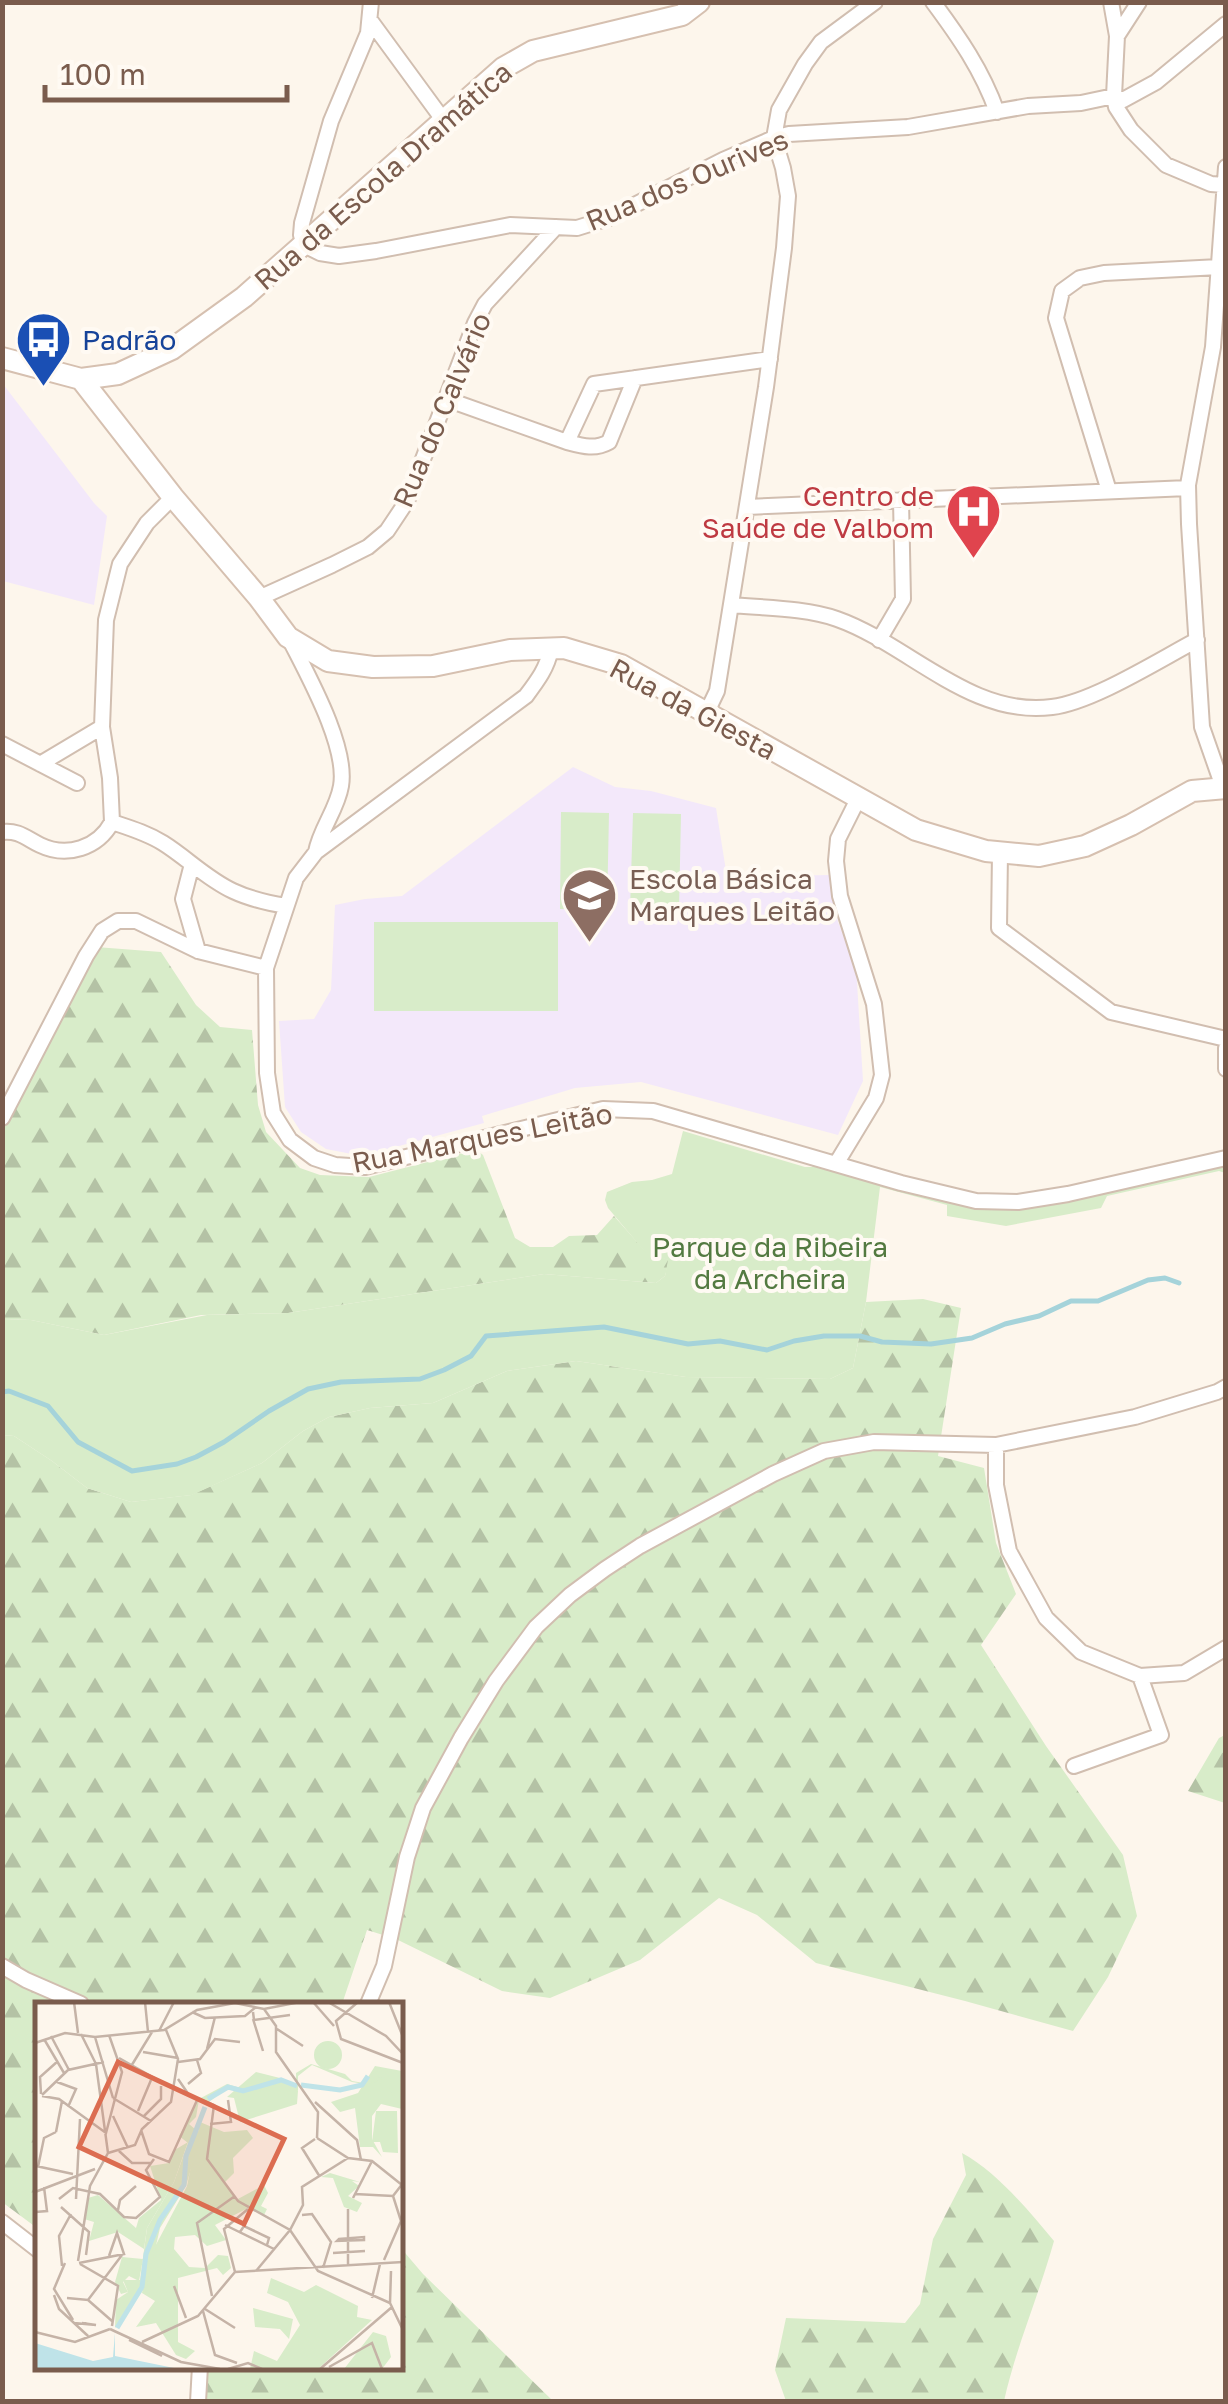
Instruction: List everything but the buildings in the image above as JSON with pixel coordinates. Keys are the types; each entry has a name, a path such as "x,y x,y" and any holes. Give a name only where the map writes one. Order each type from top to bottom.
{"street":[{"path":"304,245 302,223 307,200 331,121 368,32 371,2"},
{"name":"Rua da Escola Dramática","path":"82,379 118,374 172,349 244,296 503,68 533,51 682,16 699,2"},
{"path":"706,714 717,691 784,248 788,196 774,138 780,110 821,42 875,2"},
{"path":"932,2 966,47 996,112"},
{"path":"1111,2 1117,36 1116,107 1131,130 1166,166 1211,184 1225,181"},
{"path":"1117,36 1139,2"},
{"path":"370,20 444,122"},
{"name":"Rua dos Ourives","path":"304,245 339,256 510,224 577,228 609,218 685,178 789,134 908,126 1114,96 1123,100 1156,82 1226,24"},
{"path":"1224,787 1202,727 1188,488 1213,347 1226,167"},
{"name":"Rua do Calvário","path":"259,598 332,566 387,532 407,501 485,304 556,227"},
{"path":"1109,491 1056,318 1062,290 1080,278 1104,273 1219,267"},
{"path":"2,358 82,379"},
{"path":"566,442 594,384 770,360"},
{"path":"446,399 566,442 600,448 609,442 634,378"},
{"name":"Rua da Giesta","path":"82,379 288,637 328,661 433,666 510,650 564,648 621,665 916,830 986,852 1039,856 1084,846 1192,791 1224,787"},
{"path":"747,507 1188,488"},
{"path":"2,832 16,831 44,848 66,851 88,847 106,833 112,822 102,726 106,620 120,564 147,523 173,497"},
{"path":"879,640 903,600 901,500"},
{"path":"731,604 836,618 964,688 1000,703 1026,708 1080,700 1197,640"},
{"path":"288,637 335,740 342,768 341,787 316,852"},
{"name":"Rua Marques Leitão","path":"551,649 548,664 526,696 316,852 296,878 266,968 267,1073 272,1113 290,1140 314,1158 335,1165 365,1167 603,1109 653,1111 976,1202 1018,1202 1068,1194 1226,1158"},
{"path":"40,764 102,726"},
{"path":"2,744 77,783"},
{"path":"836,1164 876,1098 882,1076 874,1004 840,896 836,861 838,839 858,799"},
{"path":"112,822 163,842 234,892 286,906"},
{"path":"1000,852 999,928 1110,1012 1226,1039"},
{"path":"192,864 183,899 198,951"},
{"path":"2,1118 86,956 102,932 118,921 136,922 198,951 266,968"},
{"path":"1226,1048 1226,1069"},
{"path":"369,2002 384,1966 407,1857 423,1808 496,1682 536,1627 570,1595 640,1546 824,1450 874,1442 996,1446 1135,1417 1226,1387"},
{"path":"996,1446 996,1485 1009,1551 1046,1618 1081,1652 1140,1676 1184,1673 1226,1648"},
{"path":"1074,1766 1160,1735 1140,1676"},
{"path":"2,1966 76,2002"},
{"path":"2,2222 35,2248"},
{"path":"198,2369 198,2402"}],"shaded area":[{"path":"3,384 107,516 94,605 3,581"},
{"name":"Escola Básica Marques Leitão","path":"573,767 615,787 651,791 716,808 727,877 830,875 838,922 856,966 863,1081 838,1135 641,1082 575,1088 482,1116 484,1123 362,1156 326,1149 301,1132 285,1107 279,1021 314,1019 331,990 335,905 402,896"}],"green space":[{"path":"561,812 609,813 607,910 560,909"},
{"path":"633,813 681,814 679,910 630,910"},
{"path":"374,922 558,922 558,1011 374,1011"},
{"path":"96,947 161,952 196,1005 220,1027 252,1030 258,1105 266,1132 300,1168 320,1175 369,1177 478,1151 483,1155 515,1238 530,1247 553,1247 569,1236 597,1235 614,1216 646,1252 669,1260 665,1276 656,1283 544,1274 288,1313 201,1315 104,1335 31,1320 3,1319 3,1125"},
{"name":"Parque da Ribeira da Archeira","path":"683,1131 805,1167 812,1167 819,1159 1002,1208 1067,1203 1087,1186 1225,1162 1225,1173 1219,1171 1107,1196 1101,1208 1006,1226 947,1216 947,1205 880,1187 866,1302 853,1368 830,1379 686,1377 576,1361 507,1371 433,1403 370,1408 329,1417 303,1431 262,1463 192,1495 131,1502 87,1488 14,1436 3,1435 3,1319 31,1320 104,1335 207,1315 288,1313 544,1274 656,1283 665,1276 668,1260 646,1253 605,1200 607,1192 632,1182 672,1174"},
{"path":"923,1299 961,1308 938,1456 984,1468 996,1543 1016,1594 981,1645 1123,1855 1137,1916 1108,1977 1073,2031 816,1963 757,1915 719,1898 640,1960 550,1998 502,1991 396,1939 367,1930 343,2002 35,2002 35,2227 2,2202 2,1435 14,1436 87,1488 131,1502 191,1495 262,1463 303,1431 329,1417 370,1408 433,1403 507,1371 576,1361 686,1377 830,1379 853,1368 866,1302"},
{"path":"1225,1735 1225,1803 1188,1791 1219,1738"},
{"path":"962,2153 1000,2181 1054,2241 1004,2401 786,2401 775,2370 786,2318 905,2323 920,2304 933,2239 966,2175"},
{"path":"402,2249 553,2401 206,2401 205,2369 402,2369"}],"waterway":[{"path":"2,1392 48,1406 78,1442 132,1471 196,1457 308,1389 341,1382 420,1379 444,1370 471,1356 486,1336 604,1327 688,1344 720,1341 767,1350 824,1336 931,1344 972,1338 1071,1301 1098,1301 1148,1280 1165,1278 1179,1283"}],"place":[{"name":"Padrão","path":"43,389"},
{"name":"Centro de Saúde de Valbom","path":"973,561"},
{"name":"Escola Básica Marques Leitão","path":"590,944"}]}
